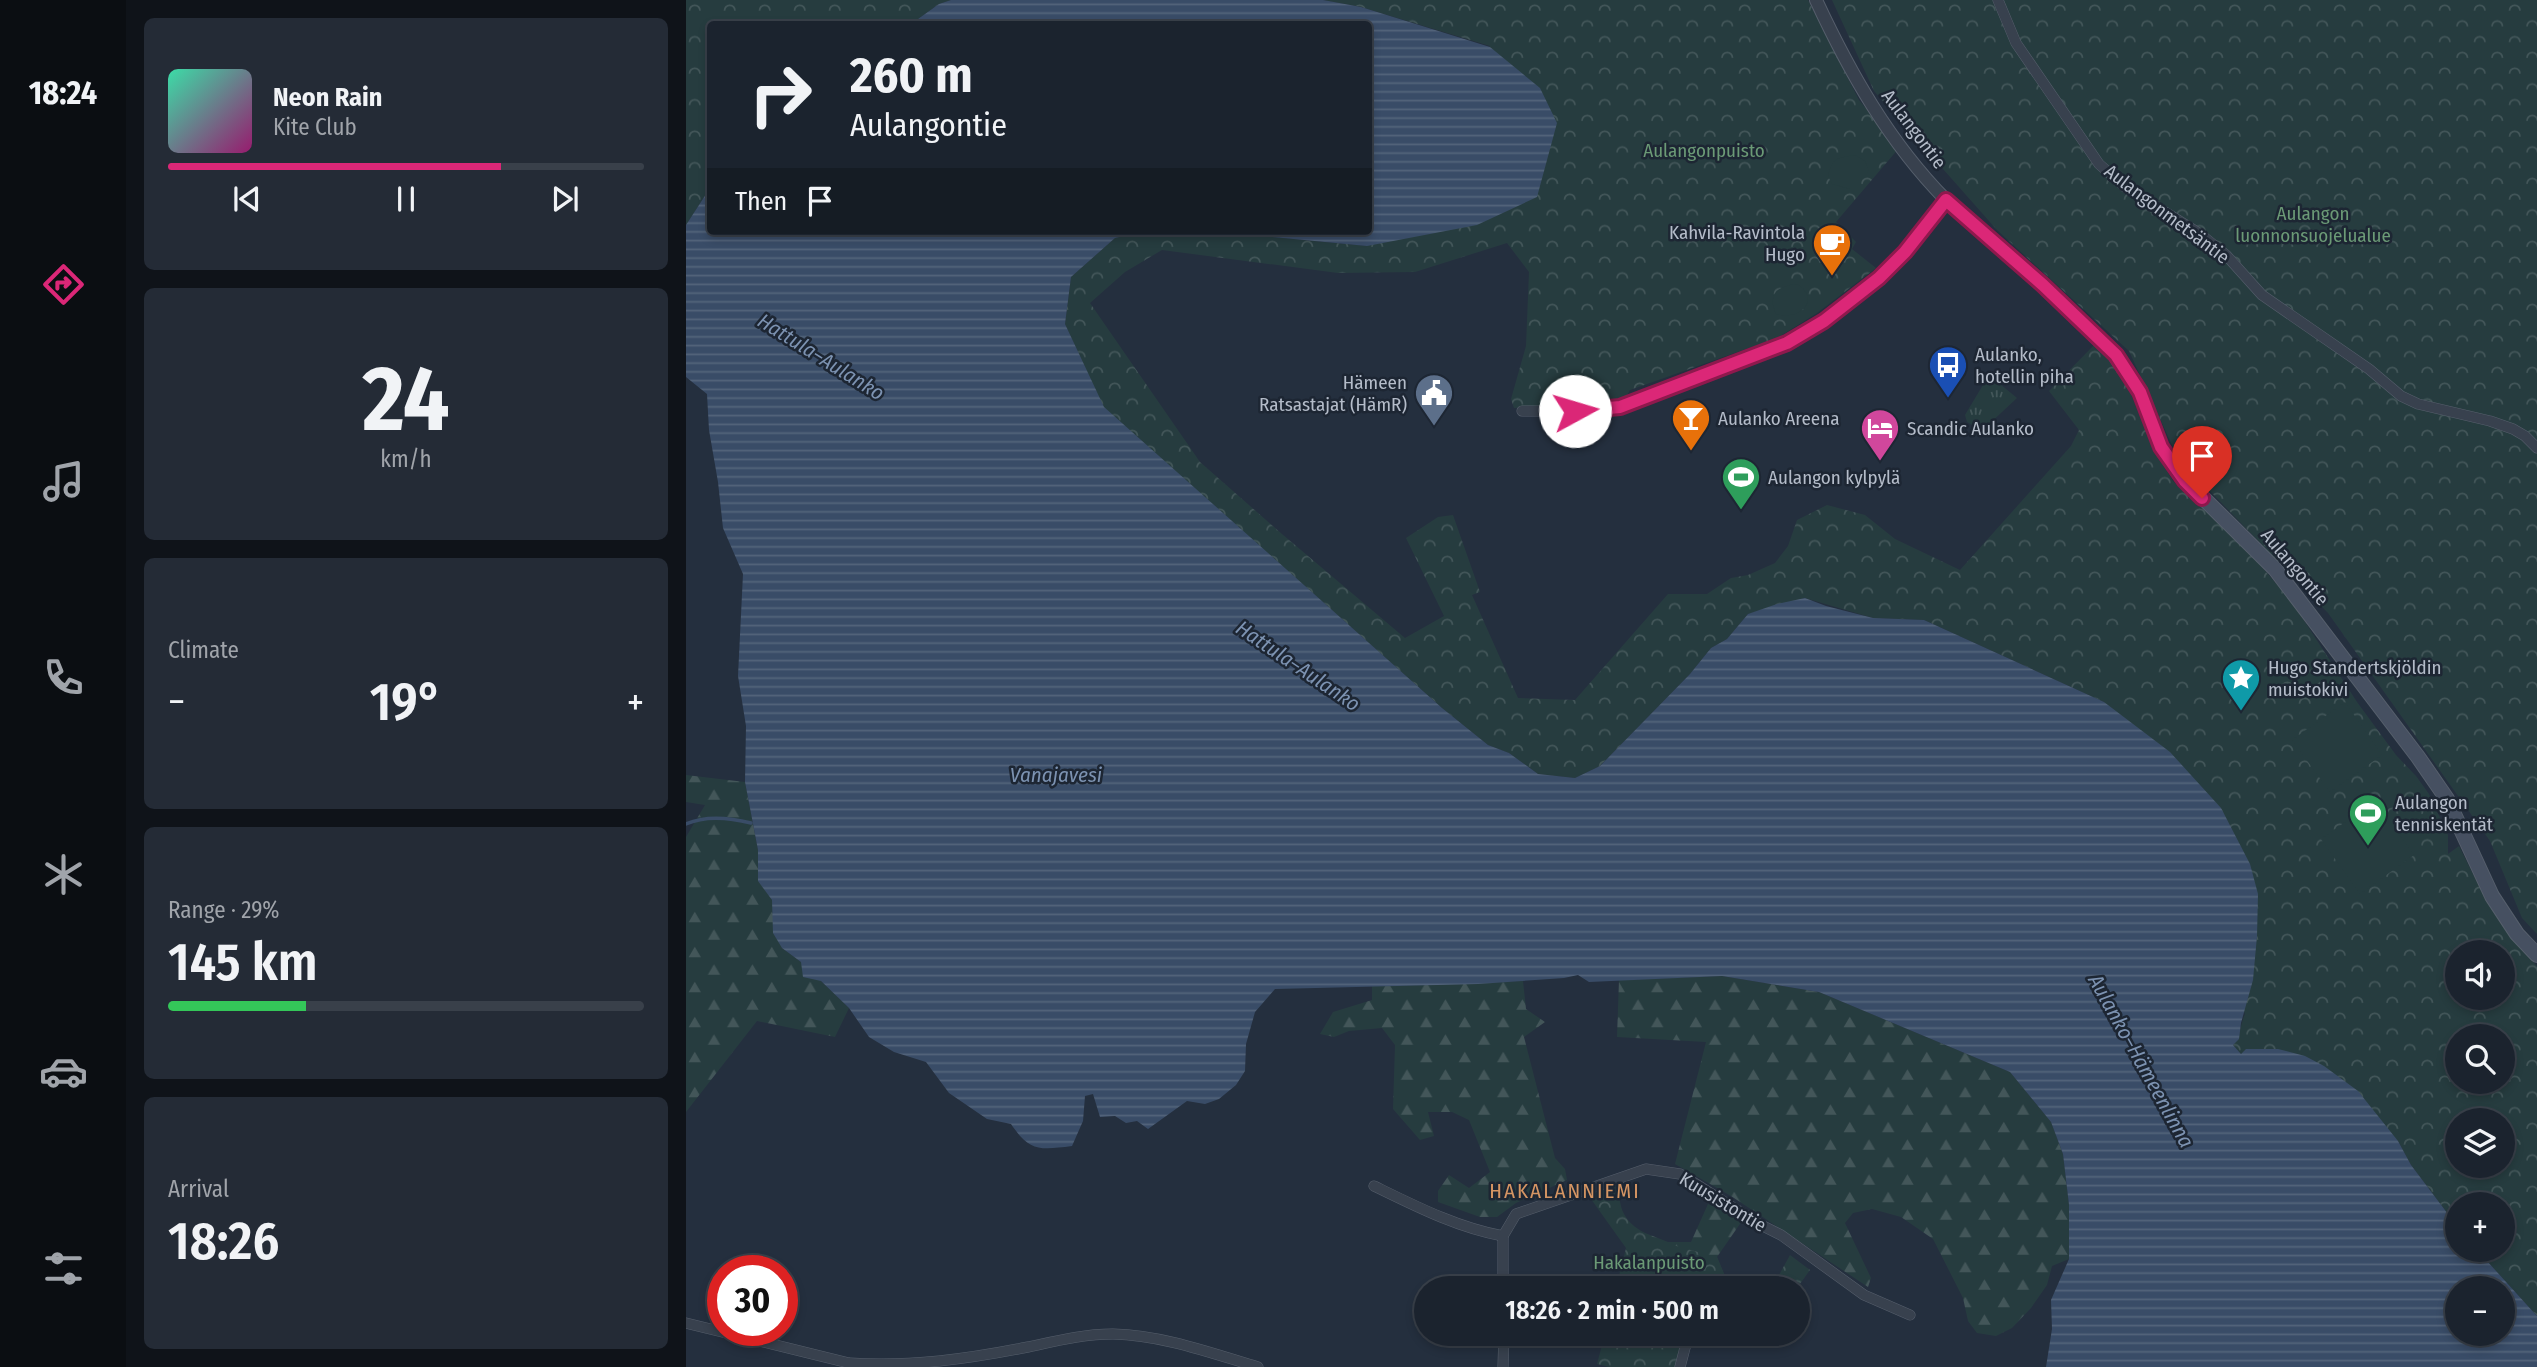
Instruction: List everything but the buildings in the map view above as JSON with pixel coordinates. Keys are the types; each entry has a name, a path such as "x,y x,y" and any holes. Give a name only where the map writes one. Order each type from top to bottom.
{"main road":[{"name":"Aulangontie","path":"2043,285 2116,355 2140,392 2161,447 2180,475 2275,569 2418,757 2447,799 2492,896 2517,934 2537,955"}],"street":[{"name":"Aulangontie","path":"1816,0 1853,76 1899,147 1946,200 2043,285"},
{"name":"Aulangonmetsäntie","path":"1998,0 2016,43 2099,164 2125,187 2200,234 2226,255 2262,295 2368,369 2401,396 2418,404 2513,429 2537,448"},
{"path":"1522,411 1575,411 1620,407 1787,343 1824,321 1879,278 1905,252 1946,200"},
{"name":"Kuusistontie","path":"1503,1236 1516,1214 1525,1209 1646,1169 1664,1170 1680,1174 1782,1236 1864,1295 1910,1315"},
{"path":"1374,1185 1469,1228 1503,1236 1503,1276"},
{"path":"686,1323 870,1366 937,1364 1072,1338 1113,1334 1171,1342 1258,1367"},
{"path":"1503,1367 1504,1346"},
{"path":"1680,1367 1685,1346"}],"green space":[{"path":"686,0 951,0 939,4 915,21 707,21 707,193 686,225"},
{"name":"Aulangonpuisto","path":"1323,0 1808,0 1859,100 1899,148 1836,222 1856,242 1852,249 1876,268 1817,313 1777,338 1630,390 1624,400 1514,408 1511,399 1526,346 1529,272 1507,243 1415,272 1338,273 1162,250 1125,272 1090,303 1200,462 1405,638 1444,616 1406,538 1438,517 1453,515 1480,592 1472,595 1518,698 1575,700 1668,594 1707,594 1731,578 1748,575 1775,563 1788,546 1797,520 1827,505 1865,515 1895,539 1960,570 2071,446 2079,430 2049,391 2097,342 2110,356 2128,387 2152,445 2173,481 2235,536 2292,602 2357,702 2429,794 2448,835 2448,854 2459,846 2493,909 2515,940 2445,940 2445,1010 2515,1010 2515,940 2537,966 2537,1316 2515,1292 2515,1276 2501,1276 2488,1262 2515,1262 2515,1192 2445,1192 2445,1210 2411,1165 2398,1141 2241,1054 2233,1045 2238,1038 2245,1014 2104,702 1924,620 1873,618 1805,598 1748,614 1727,639 1711,648 1690,674 1600,766 1575,778 1538,774 1509,753 1488,745 1442,708 1103,407 1065,324 1071,277 1115,238 1128,235 1251,235 1367,246 1490,46 1361,7"},
{"name":"Aulangon luonnonsuojelualue","path":"1832,0 2537,0 2537,934 2522,918 2490,841 2328,613 2178,458 2129,351 1997,230 1874,91"},
{"path":"1855,155 1865,161 1869,171 1850,189 1832,184 1828,176 1834,162"},
{"path":"1797,284 1808,296 1804,308 1792,315 1776,314 1773,297 1779,289"},
{"path":"1989,375 2017,398 1987,426 1977,428 1967,422 1965,415"},
{"name":"Aulangon tenniskentät","path":"2345,702 2382,755 2330,792 2292,740"},
{"path":"686,775 745,782 758,850 758,880 772,900 782,948 801,962 849,1008 835,1037 757,1021 686,1112 686,837 705,805 686,802"},
{"name":"Aulangon tenniskentät","path":"2375,801 2414,855 2360,894 2321,839"},
{"path":"1722,976 1819,992 2010,1072 2051,1122 2063,1154 2069,1205 2069,1259 2052,1266 2047,1285 2031,1308 2012,1328 1996,1336 1977,1333 1968,1321 1963,1298 1933,1239 1901,1217 1872,1209 1853,1213 1845,1223 1871,1278 1868,1287 1731,1196 1675,1164 1706,1042 1617,1037 1619,980"},
{"path":"1523,981 1526,1009 1545,1022 1524,1037 1555,1158 1565,1169 1567,1180 1516,1203 1497,1217 1480,1217 1438,1202 1438,1191 1449,1175 1469,1188 1490,1172 1469,1120 1452,1112 1428,1112 1434,1136 1420,1140 1393,1109 1395,1045 1382,1028 1349,1031 1334,1037 1320,1034 1333,1012 1372,1000 1372,986"},
{"name":"Hakalanpuisto","path":"1617,1181 1622,1210 1630,1223 1652,1237 1717,1257 1725,1276 1619,1276 1626,1248 1586,1192"},
{"path":"1708,1204 1733,1212 1742,1221 1717,1257 1725,1276 1621,1276 1640,1231 1668,1242 1691,1242"},
{"path":"1790,1255 1810,1270 1806,1276 1779,1276"},
{"path":"1602,1346 1680,1346 1675,1367 1609,1367 1597,1364"}],"water":[{"path":"951,0 1323,0 1361,7 1490,47 1540,88 1557,123 1537,197 1477,225 1367,246 1251,235 1372,235 1372,21 915,21 939,4"},
{"name":"Vanajavesi","path":"707,193 707,235 1128,235 1115,238 1071,277 1065,324 1104,407 1442,708 1488,745 1509,753 1538,774 1575,778 1600,766 1690,674 1711,648 1727,639 1748,614 1805,598 1873,618 1924,620 2104,702 2170,752 2221,808 2250,864 2258,894 2253,980 2239,1039 2233,1045 2241,1054 2246,1049 2278,1049 2305,1056 2324,1066 2358,1091 2398,1141 2411,1165 2445,1210 2445,1262 2488,1262 2501,1276 2445,1276 2445,1346 2515,1346 2515,1292 2537,1316 2537,1367 2046,1367 2052,1329 2051,1300 2069,1259 2069,1205 2063,1154 2051,1122 2010,1072 1819,992 1722,976 1589,982 1578,975 1478,984 1275,989 1255,1012 1246,1044 1245,1071 1236,1085 1219,1099 1205,1104 1187,1101 1148,1129 1137,1121 1126,1123 1115,1116 1100,1117 1093,1094 1085,1096 1083,1121 1072,1146 1044,1148 1030,1144 1011,1124 987,1119 949,1093 926,1062 894,1052 869,1037 849,1008 821,981 803,977 801,962 782,948 773,933 772,900 758,881 758,850 745,782 746,726 738,676 743,574 723,528 709,430 707,394 686,377 686,225"}],"waterway":[{"path":"686,824 718,818 751,823"}],"place":[{"name":"Kahvila-Ravintola Hugo","path":"1832,277"},
{"name":"Aulanko, hotellin piha","path":"1948,399"},
{"name":"Hämeen Ratsastajat (HämR)","path":"1434,427"},
{"name":"Aulanko Areena","path":"1691,452"},
{"name":"Scandic Aulanko","path":"1880,462"},
{"name":"Aulangon kylpylä","path":"1741,511"},
{"name":"Hugo Standertskjöldin muistokivi","path":"2241,712"},
{"name":"Aulangon tenniskentät","path":"2368,847"}],"district":[{"name":"HAKALANNIEMI","path":"1565,1191"}],"route":[{"path":"1575,411 1620,407 1787,343 1824,321 1879,278 1905,252 1946,200 2043,285 2116,355 2140,392 2161,447 2185,481 2202,498"}],"water label":[{"name":"Hattula–Aulanko","path":"821,357"},
{"name":"Hattula–Aulanko","path":"1298,666"},
{"name":"Aulanko–Hämeenlinna","path":"2141,1061"}]}
